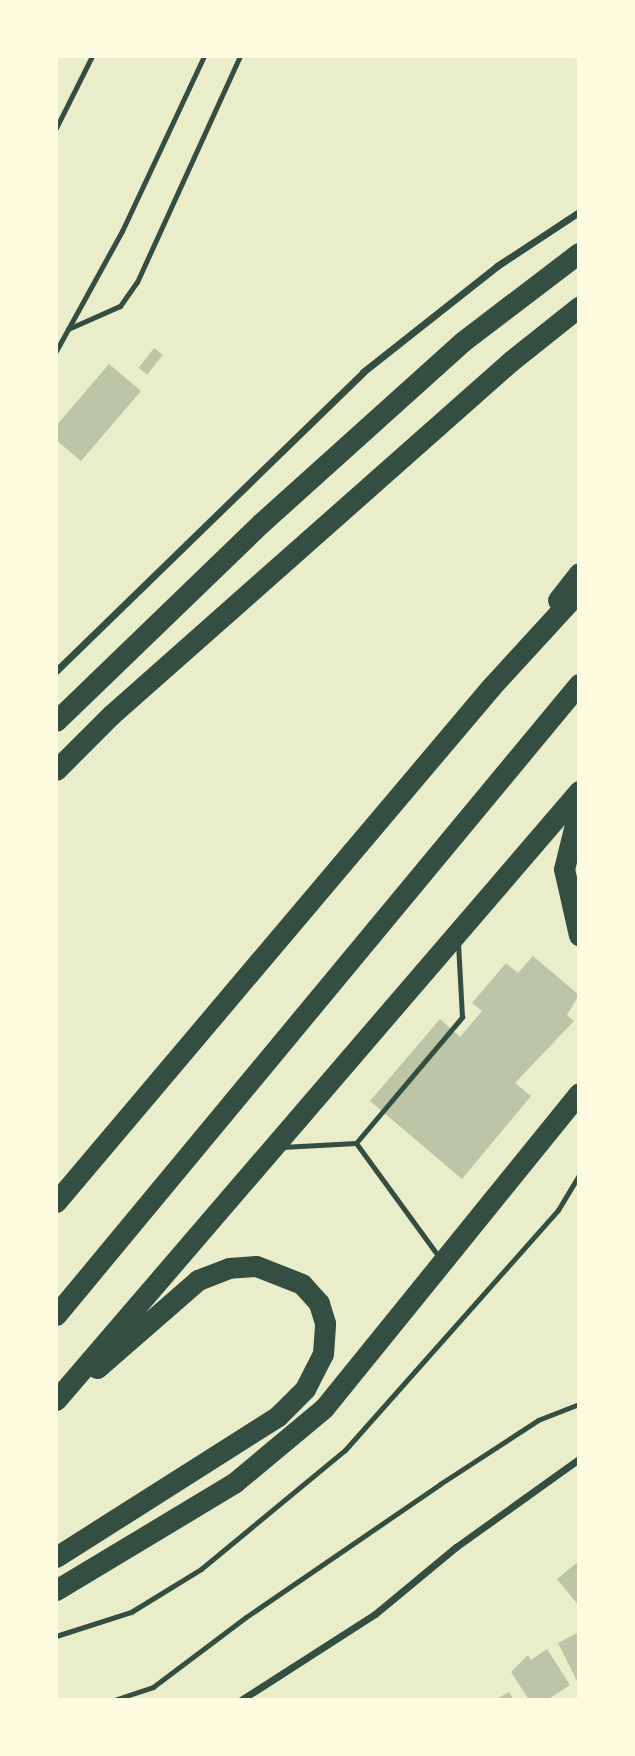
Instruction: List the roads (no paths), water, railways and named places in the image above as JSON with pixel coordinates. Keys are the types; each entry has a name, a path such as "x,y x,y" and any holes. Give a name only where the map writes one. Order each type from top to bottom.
{"highway":[{"path":"56,721 260,524 422,379 579,253"},
{"path":"56,770 121,705 511,361 579,306"},
{"path":"491,687 579,573"},
{"path":"56,1202 491,687 579,591"},
{"path":"56,1315 579,684"},
{"path":"56,1402 457,928 579,791"},
{"path":"579,808 564,869 579,935"},
{"path":"56,1590 234,1483 324,1408 444,1264 579,1093"},
{"path":"56,1402 198,1280 229,1268 256,1266 280,1272 302,1284 319,1303 325,1322 323,1354 305,1389 278,1416 56,1557"}],"street":[{"path":"56,671 363,372 497,267 579,212"},
{"path":"241,1700 376,1614 456,1547 579,1459"}],"lane":[{"path":"56,128 92,56"},
{"path":"56,351 122,231 204,56"},
{"path":"68,329 120,306 137,282 240,56"},
{"path":"272,1147 356,1143 462,1017 457,928"},
{"path":"356,1143 444,1264"},
{"path":"56,1636 131,1612 201,1569 345,1450 558,1210 579,1175"},
{"path":"114,1700 153,1687 246,1617 440,1484 538,1420 579,1405"}]}
